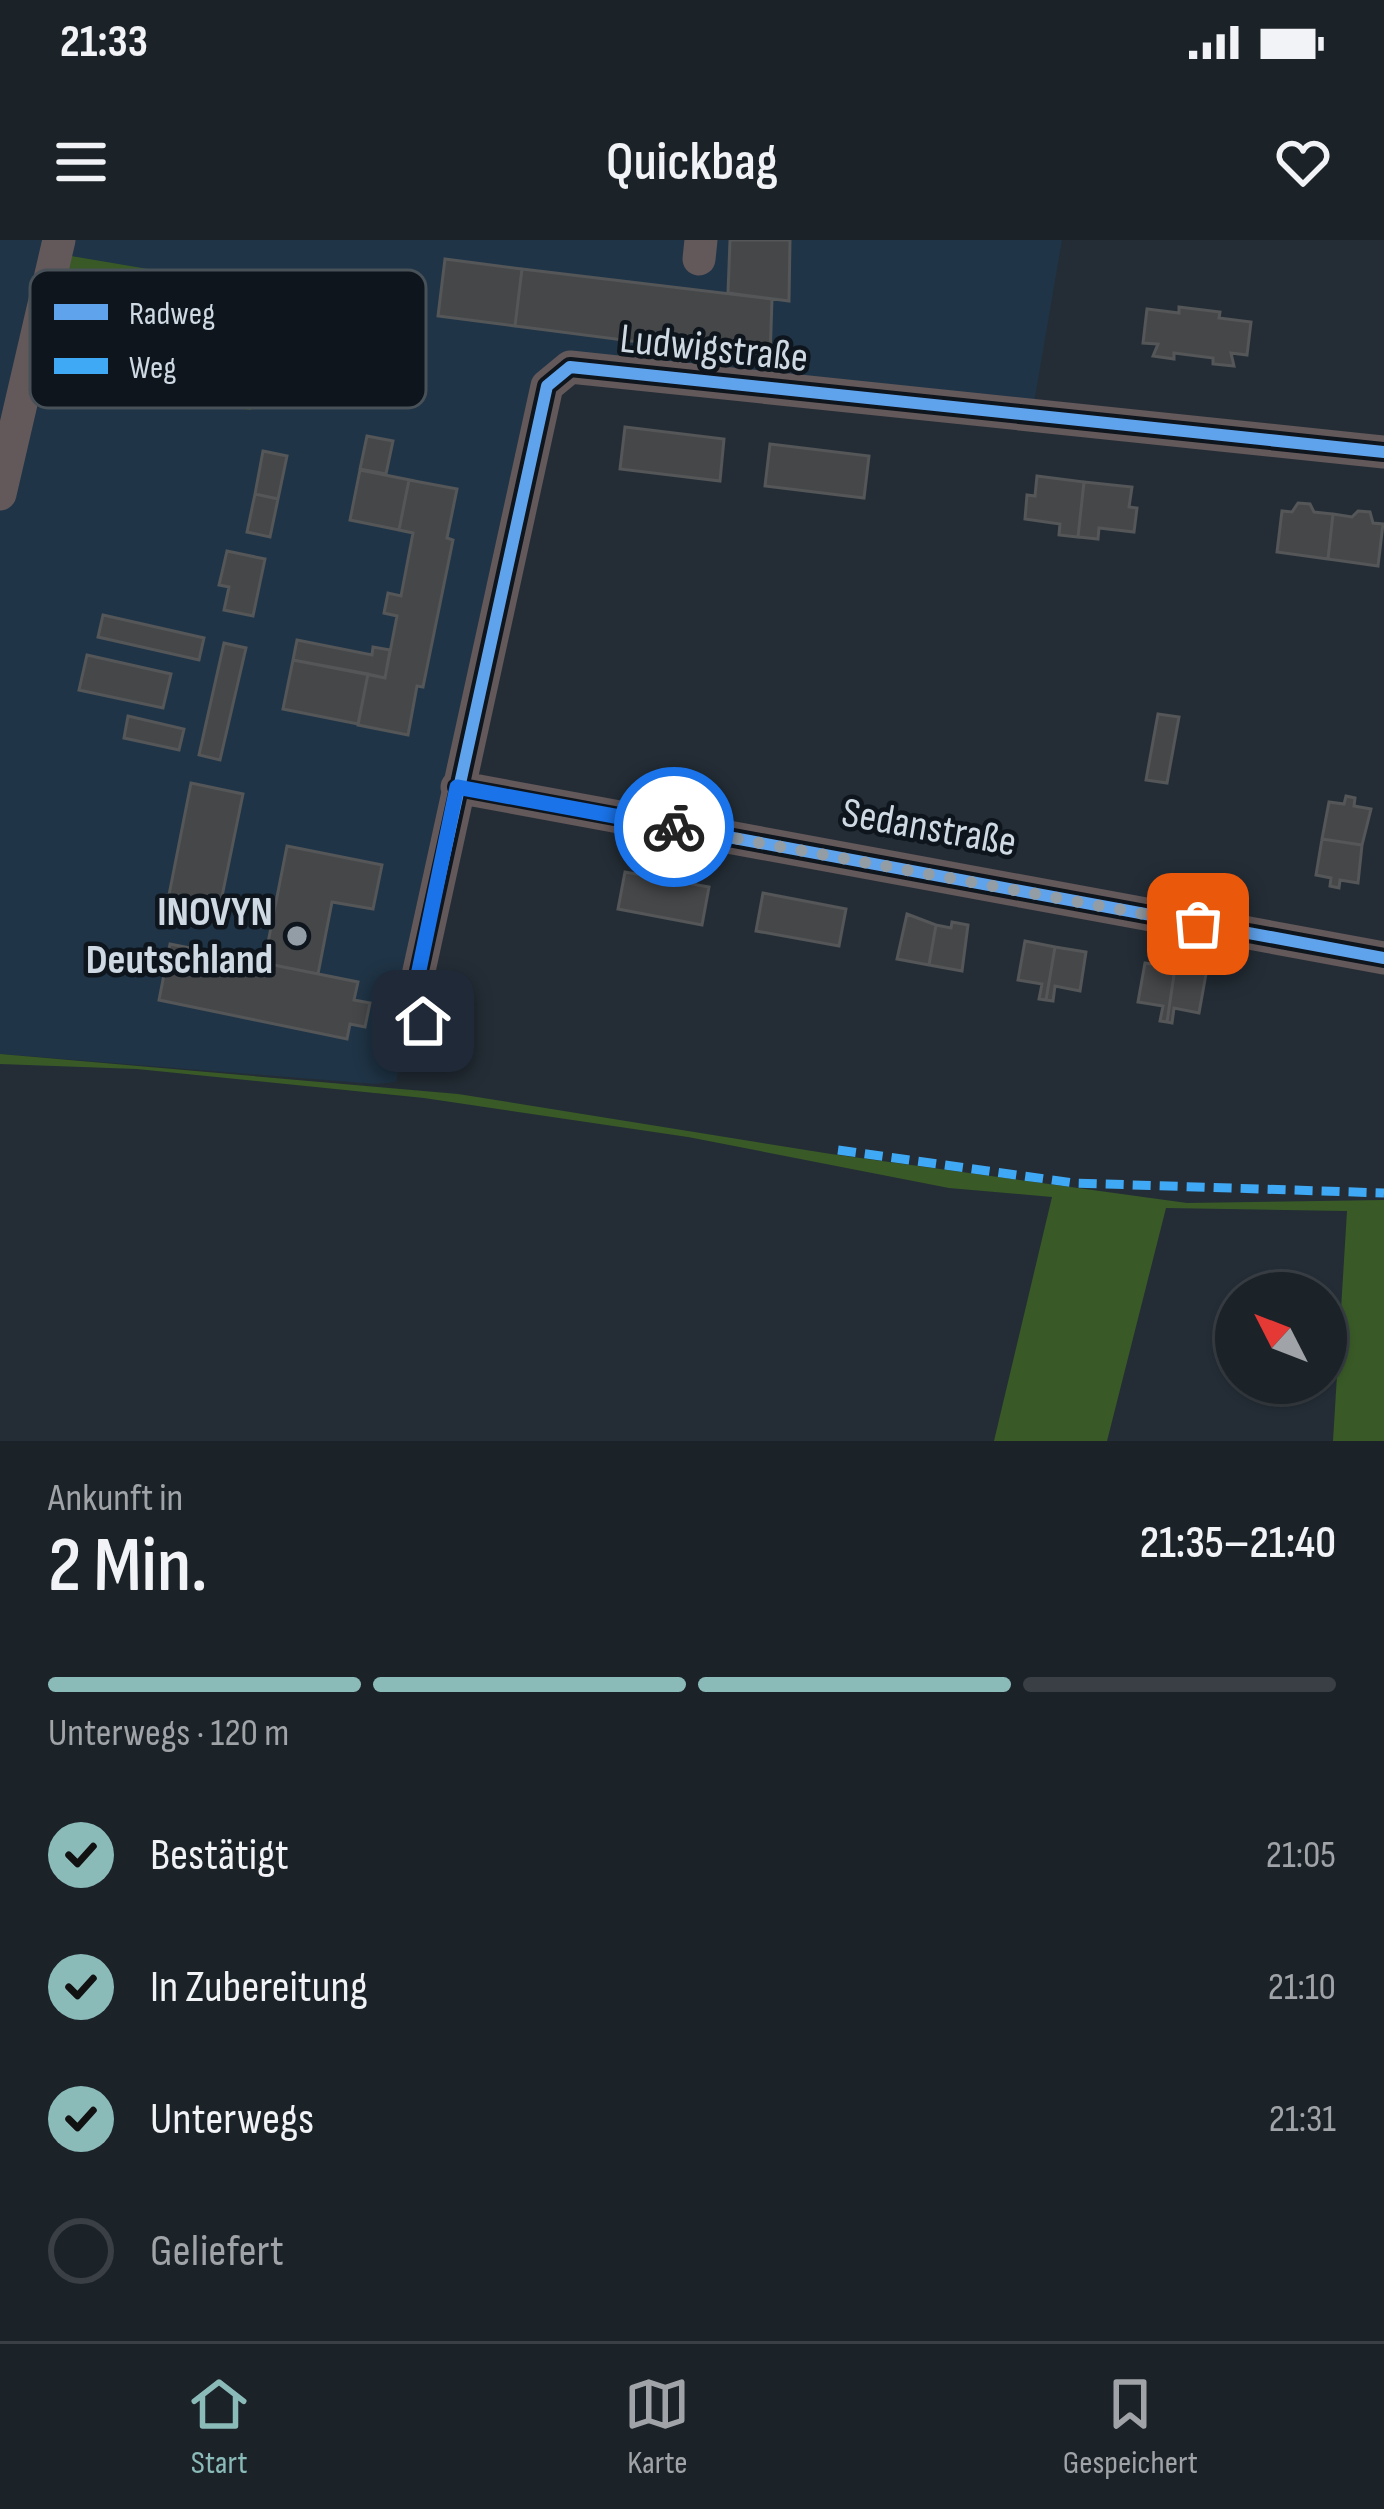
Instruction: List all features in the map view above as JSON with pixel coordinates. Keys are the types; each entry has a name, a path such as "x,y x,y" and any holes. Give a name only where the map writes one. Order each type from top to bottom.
{"street":[{"path":"52,270 59,240"},
{"path":"0,494 30,365"},
{"name":"Ludwigstraße","path":"423,1021 417,980 547,386 570,367 1384,452"},
{"name":"Sedanstraße","path":"457,787 1384,958"}],"shaded area":[{"path":"0,240 1062,240 1032,415 571,367 547,386 396,1082 0,1054"}],"green space":[{"path":"71,256 154,270 68,270"},
{"path":"0,1054 458,1094 831,1154 1187,1203 1384,1200 1384,1441 1333,1441 1335,1404 1347,1404 1347,1272 1343,1272 1347,1211 1166,1208 1107,1441 994,1441 1052,1197 949,1188 688,1137 424,1098 137,1069 0,1064"}],"building":[{"path":"730,240 790,240 789,301 728,293"},
{"path":"445,259 522,269 515,326 438,316"},
{"path":"522,269 772,299 770,359 515,326"},
{"path":"1179,307 1251,322 1247,355 1231,353 1234,366 1174,353 1174,359 1153,356 1158,344 1143,343 1147,309 1179,313"},
{"path":"625,427 724,439 720,481 620,469"},
{"path":"367,436 393,441 386,474 360,469"},
{"path":"770,444 869,456 864,498 765,486"},
{"path":"263,451 287,456 278,499 255,494"},
{"path":"360,470 415,481 409,480 399,530 350,520"},
{"path":"1037,476 1084,482 1078,537 1059,535 1060,524 1025,519 1027,495 1035,496"},
{"path":"409,480 457,489 447,538 453,540 423,687 417,686 408,735 358,725 368,674 385,678 397,616 384,613 388,593 401,596 413,533 399,530"},
{"path":"1084,482 1132,487 1129,507 1137,508 1134,532 1099,528 1098,539 1078,537"},
{"path":"255,494 278,499 270,537 247,532"},
{"path":"1298,503 1310,504 1314,512 1333,514 1328,559 1277,552 1282,511 1292,512"},
{"path":"1358,511 1370,512 1373,523 1383,524 1378,566 1328,559 1333,514 1352,517"},
{"path":"227,551 265,559 253,616 224,610 229,587 219,585"},
{"path":"103,615 204,638 199,660 98,637"},
{"path":"297,640 372,655 373,647 390,650 385,678 293,660"},
{"path":"224,643 246,648 220,760 199,755"},
{"path":"87,655 171,674 163,708 79,690"},
{"path":"293,660 368,674 358,724 283,709"},
{"path":"1158,714 1179,717 1167,783 1146,780"},
{"path":"128,716 184,729 179,750 124,738"},
{"path":"191,783 243,794 219,911 168,900"},
{"path":"1346,796 1355,798 1354,806 1371,809 1362,845 1322,839 1329,802 1344,804"},
{"path":"1322,839 1362,845 1358,883 1340,880 1339,888 1330,886 1331,878 1316,875"},
{"name":"INOVYN Deutschland","path":"287,846 382,865 373,909 332,902 318,974 264,963"},
{"path":"625,872 709,887 702,925 618,909"},
{"path":"763,893 846,909 839,946 756,931"},
{"path":"907,914 936,925 929,965 897,959"},
{"path":"952,922 968,925 962,971 929,965 936,925 951,928"},
{"path":"1025,941 1055,947 1046,1000 1039,999 1042,984 1018,980"},
{"path":"170,944 358,982 354,1000 370,1003 365,1027 350,1024 347,1039 159,1000"},
{"path":"1055,947 1086,952 1080,991 1055,986 1053,1001 1046,1000"},
{"path":"1145,963 1175,968 1167,1022 1160,1021 1163,1006 1138,1002"},
{"path":"1175,968 1206,974 1199,1013 1174,1008 1172,1023 1167,1022"}],"marked path":[{"path":"838,1150 1074,1183 1384,1193"}],"cycle path":[{"path":"423,1021 417,980 547,386 570,367 1384,452"},
{"path":"457,787 1384,958"}],"way so far":[{"path":"674,827 1198,924"}],"place":[{"name":"INOVYN Deutschland","path":"297,936"}],"route":[{"path":"423,1021 417,980 457,787 674,827"}]}
